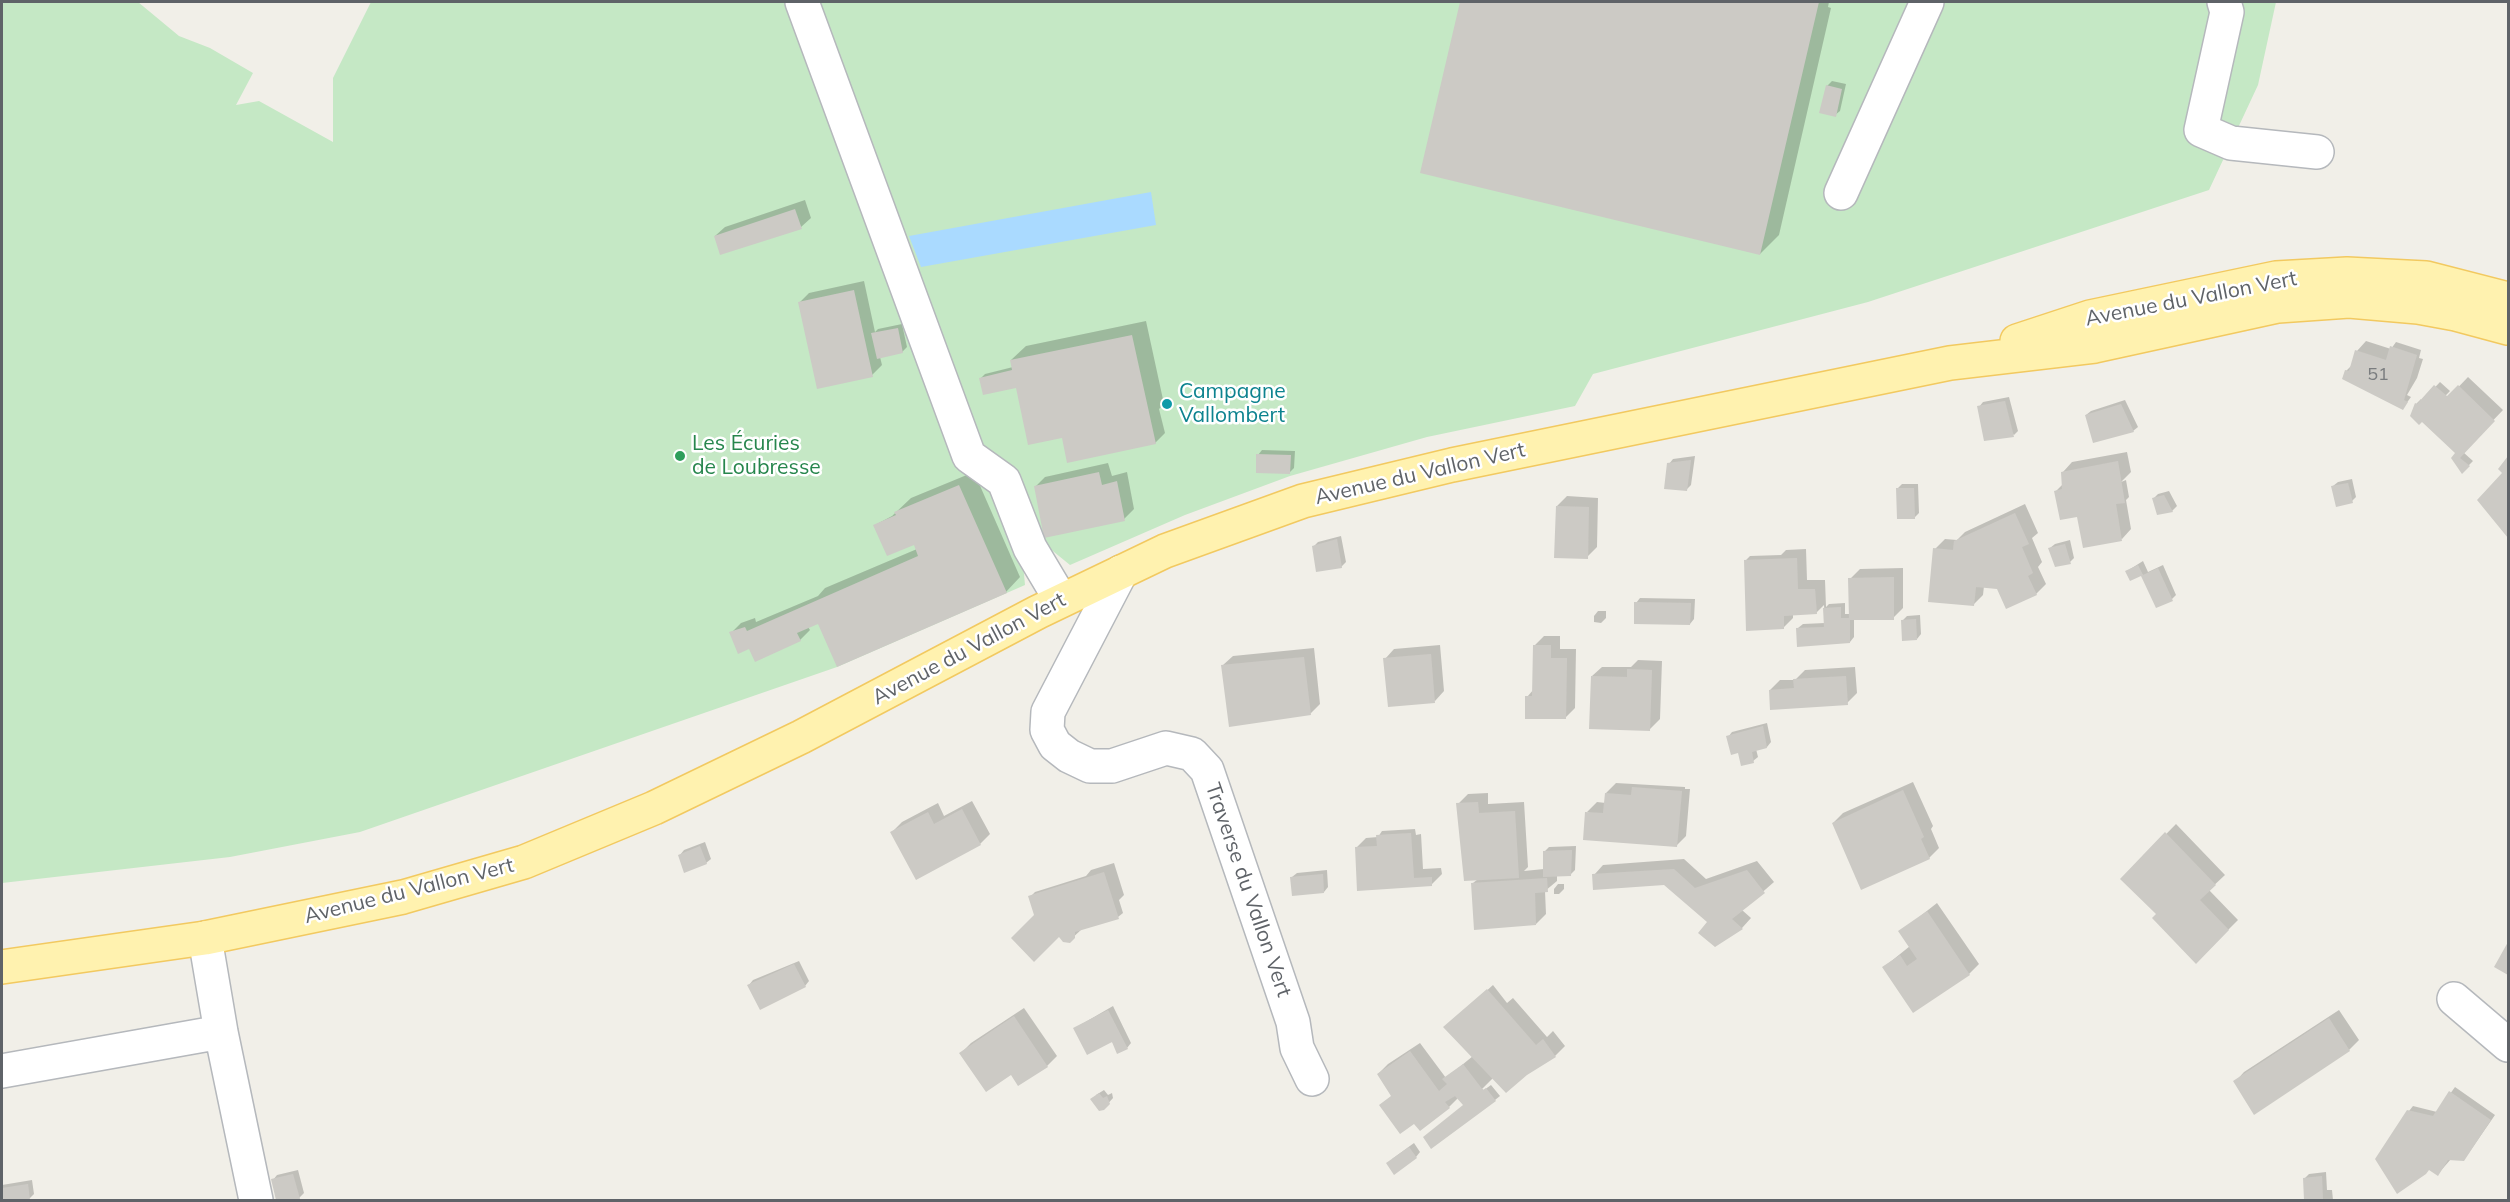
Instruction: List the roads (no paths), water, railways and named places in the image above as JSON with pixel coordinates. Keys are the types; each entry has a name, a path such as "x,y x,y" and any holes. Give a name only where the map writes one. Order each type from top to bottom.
{"main road":[{"name":"Avenue du Vallon Vert","path":"1950,363 2090,317 2276,278 2347,273 2426,278 2508,299"},
{"name":"Avenue du Vallon Vert","path":"2,967 205,938 403,897 524,862 654,808 801,737 1061,600 1165,551 1303,501 1452,465 1950,363 2095,346 2278,306 2349,301 2418,307 2456,314 2508,328"}],"street":[{"path":"802,2 969,456 1004,481 1030,548 1061,600"},
{"path":"1841,193 1927,2"},
{"path":"2224,2 2227,12 2201,130 2231,142 2317,152"},
{"name":"Traverse du Vallon Vert","path":"1121,572 1048,712 1047,730 1055,745 1069,756 1089,766 1112,766 1166,748 1192,754 1207,770 1293,1022 1296,1048 1312,1079"},
{"path":"205,938 221,1032 256,1200"},
{"path":"2454,999 2508,1045"},
{"path":"2,1071 221,1032"}],"water":[{"path":"1151,192 1156,225 921,267 909,236"}],"place":[{"name":"Campagne Vallombert","path":"1167,404"},
{"name":"Les Écuries de Loubresse","path":"680,456"}]}
